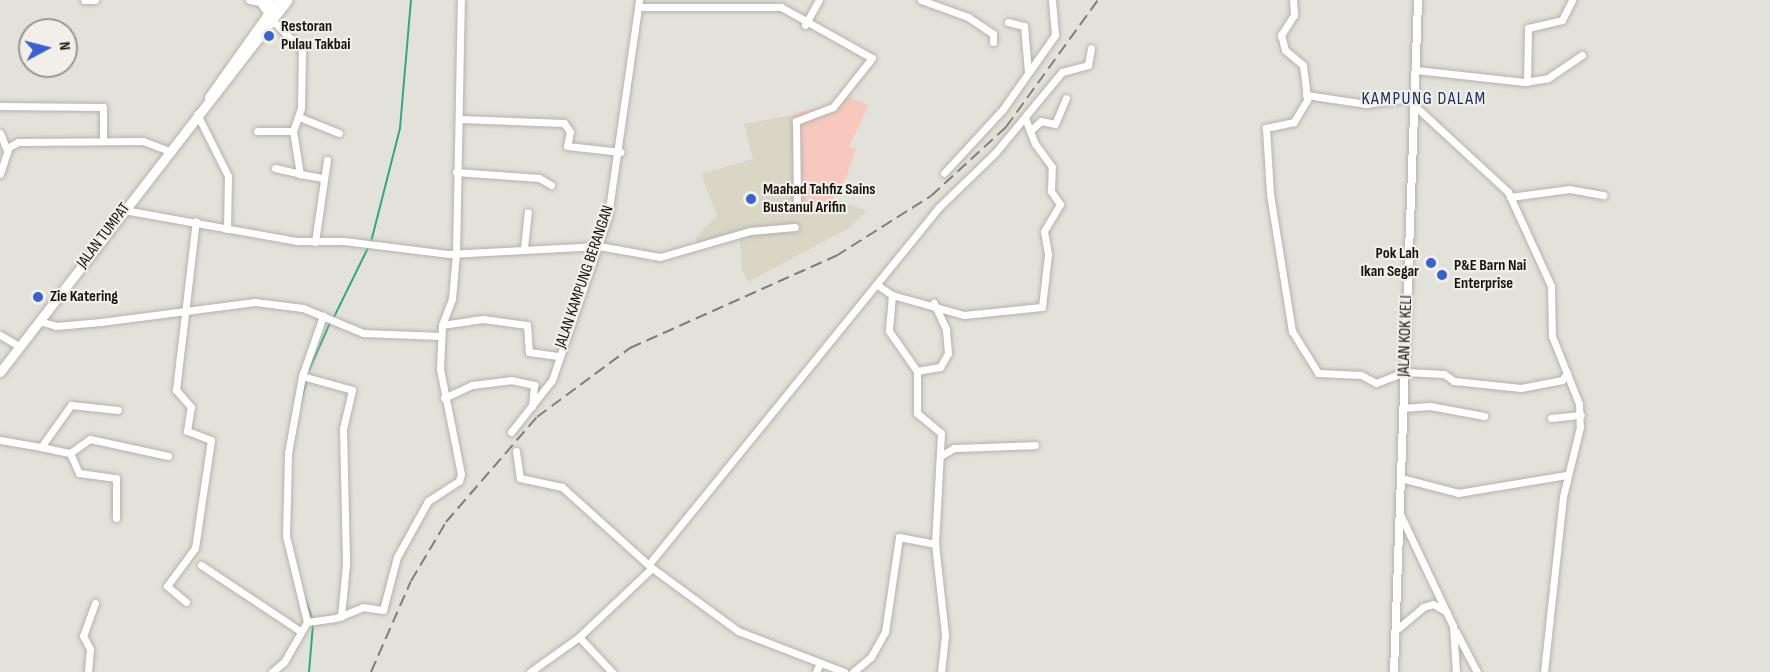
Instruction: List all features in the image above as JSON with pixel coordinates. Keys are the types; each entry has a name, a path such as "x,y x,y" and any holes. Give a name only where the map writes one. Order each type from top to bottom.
{"main road":[{"path":"261,2 268,12"},
{"path":"252,43 274,22 283,2"},
{"name":"JALAN TUMPAT","path":"208,99 214,84 268,12 283,2"},
{"name":"JALAN TUMPAT","path":"0,372 283,2"}],"street":[{"path":"86,0 95,0"},
{"path":"250,0 283,2"},
{"path":"272,672 289,655 299,630 311,621 341,617 363,607 383,610 397,557 428,501 459,481 444,398 441,336 442,325 452,299 456,253 461,0"},
{"path":"805,25 819,0"},
{"path":"921,0 968,18 993,34 993,42"},
{"path":"944,173 1003,109 1055,35 1052,0"},
{"path":"1293,0 1294,15 1281,35 1285,51 1303,65 1306,95 1294,122 1266,132 1270,194 1293,334 1320,374 1361,375 1376,383 1405,372 1521,388 1562,380 1567,373"},
{"name":"JALAN KOK KELI","path":"1394,672 1402,408 1416,107 1418,0"},
{"path":"1527,82 1528,28 1560,21 1572,0"},
{"path":"638,3 781,7 805,25 872,58 833,107 796,121 796,207"},
{"name":"JALAN KAMPUNG BERANGAN","path":"511,432 549,386 599,246 621,152 638,3"},
{"path":"274,22 302,50 299,117 293,130 300,174"},
{"path":"1008,22 1024,26 1028,72"},
{"path":"530,672 579,638 651,566 879,286 938,208 1025,118 1062,72 1088,65 1091,48"},
{"path":"1416,70 1527,82 1548,78 1582,55"},
{"path":"1306,95 1366,104 1416,97"},
{"path":"1031,130 1042,120 1055,124 1066,98"},
{"path":"0,106 103,107 103,140"},
{"path":"1416,107 1487,168 1510,197 1551,286 1552,336 1581,415 1567,475 1544,672"},
{"path":"197,114 228,176 226,229"},
{"path":"299,117 339,134"},
{"path":"460,118 564,123 570,132 567,146 621,152"},
{"path":"879,286 892,295 934,303 948,312 979,316 1042,307 1048,254 1044,231 1060,204 1051,191 1052,167 1025,118"},
{"path":"257,131 293,130"},
{"path":"0,133 7,150"},
{"path":"0,174 7,150 18,142 103,140 149,142 169,150"},
{"path":"315,242 327,160"},
{"path":"275,168 323,178"},
{"path":"456,172 539,178 551,185"},
{"path":"1510,197 1574,189 1603,195"},
{"path":"124,210 196,221 226,229 315,242 456,253 599,246 660,257 750,231 795,227"},
{"path":"524,248 528,212"},
{"path":"186,602 167,586 195,548 211,440 188,431 191,407 177,395 182,312 196,221"},
{"path":"892,295 890,336 917,371 917,413 940,430 942,454 935,544 945,635 941,672"},
{"path":"39,321 56,326 255,302 287,304 324,316 363,333 441,336"},
{"path":"917,371 940,366 948,353 946,329 934,303"},
{"path":"311,621 286,536 288,453 303,376 324,316"},
{"path":"442,325 483,319 527,326 529,352 558,356"},
{"path":"0,335 20,346"},
{"path":"303,376 352,390 343,428 346,564 341,617"},
{"path":"444,398 472,385 511,380 534,386 532,406"},
{"path":"41,447 71,405 118,410"},
{"path":"1402,408 1430,406 1484,417"},
{"path":"1551,418 1581,415"},
{"path":"0,440 70,453 90,439 168,456"},
{"path":"942,454 954,448 1035,445"},
{"path":"516,451 520,478 562,488 651,566 738,631 844,672"},
{"path":"70,453 79,473 116,478 116,518"},
{"path":"1401,478 1458,493 1567,475"},
{"path":"1399,512 1477,672"},
{"path":"853,672 871,657 885,632 899,537 935,544"},
{"path":"201,565 299,630"},
{"path":"88,672 90,649 83,636 94,603"},
{"path":"1396,630 1423,607 1433,604 1448,613"},
{"path":"1453,626 1456,672"},
{"path":"579,638 612,672"},
{"path":"816,672 820,663"}],"shaded area":[{"path":"841,94 869,105 849,147 856,149 847,176 834,198 816,210 794,209 794,114 831,105"},
{"name":"Maahad Tahfiz Sains Bustanul Arifin","path":"794,115 794,209 816,210 834,198 867,211 847,229 748,282 742,270 739,232 697,243 695,237 717,216 701,174 753,159 744,124"}],"waterway":[{"path":"371,242 400,128 411,0"},
{"path":"334,317 368,248"},
{"path":"309,370 330,323"},
{"path":"298,414 306,382"},
{"path":"303,593 312,618"},
{"path":"309,672 313,624"}],"railway":[{"path":"371,672 411,581 446,522 537,417 630,348 836,256 931,196 1006,127 1098,0"}],"place":[{"name":"Restoran Pulau Takbai","path":"269,36"},
{"name":"Maahad Tahfiz Sains Bustanul Arifin","path":"751,199"},
{"name":"Pok Lah Ikan Segar","path":"1431,263"},
{"name":"P&E Barn Nai Enterprise","path":"1442,275"},
{"name":"Zie Katering","path":"38,297"}],"district":[{"name":"KAMPUNG DALAM","path":"1424,99"}]}
